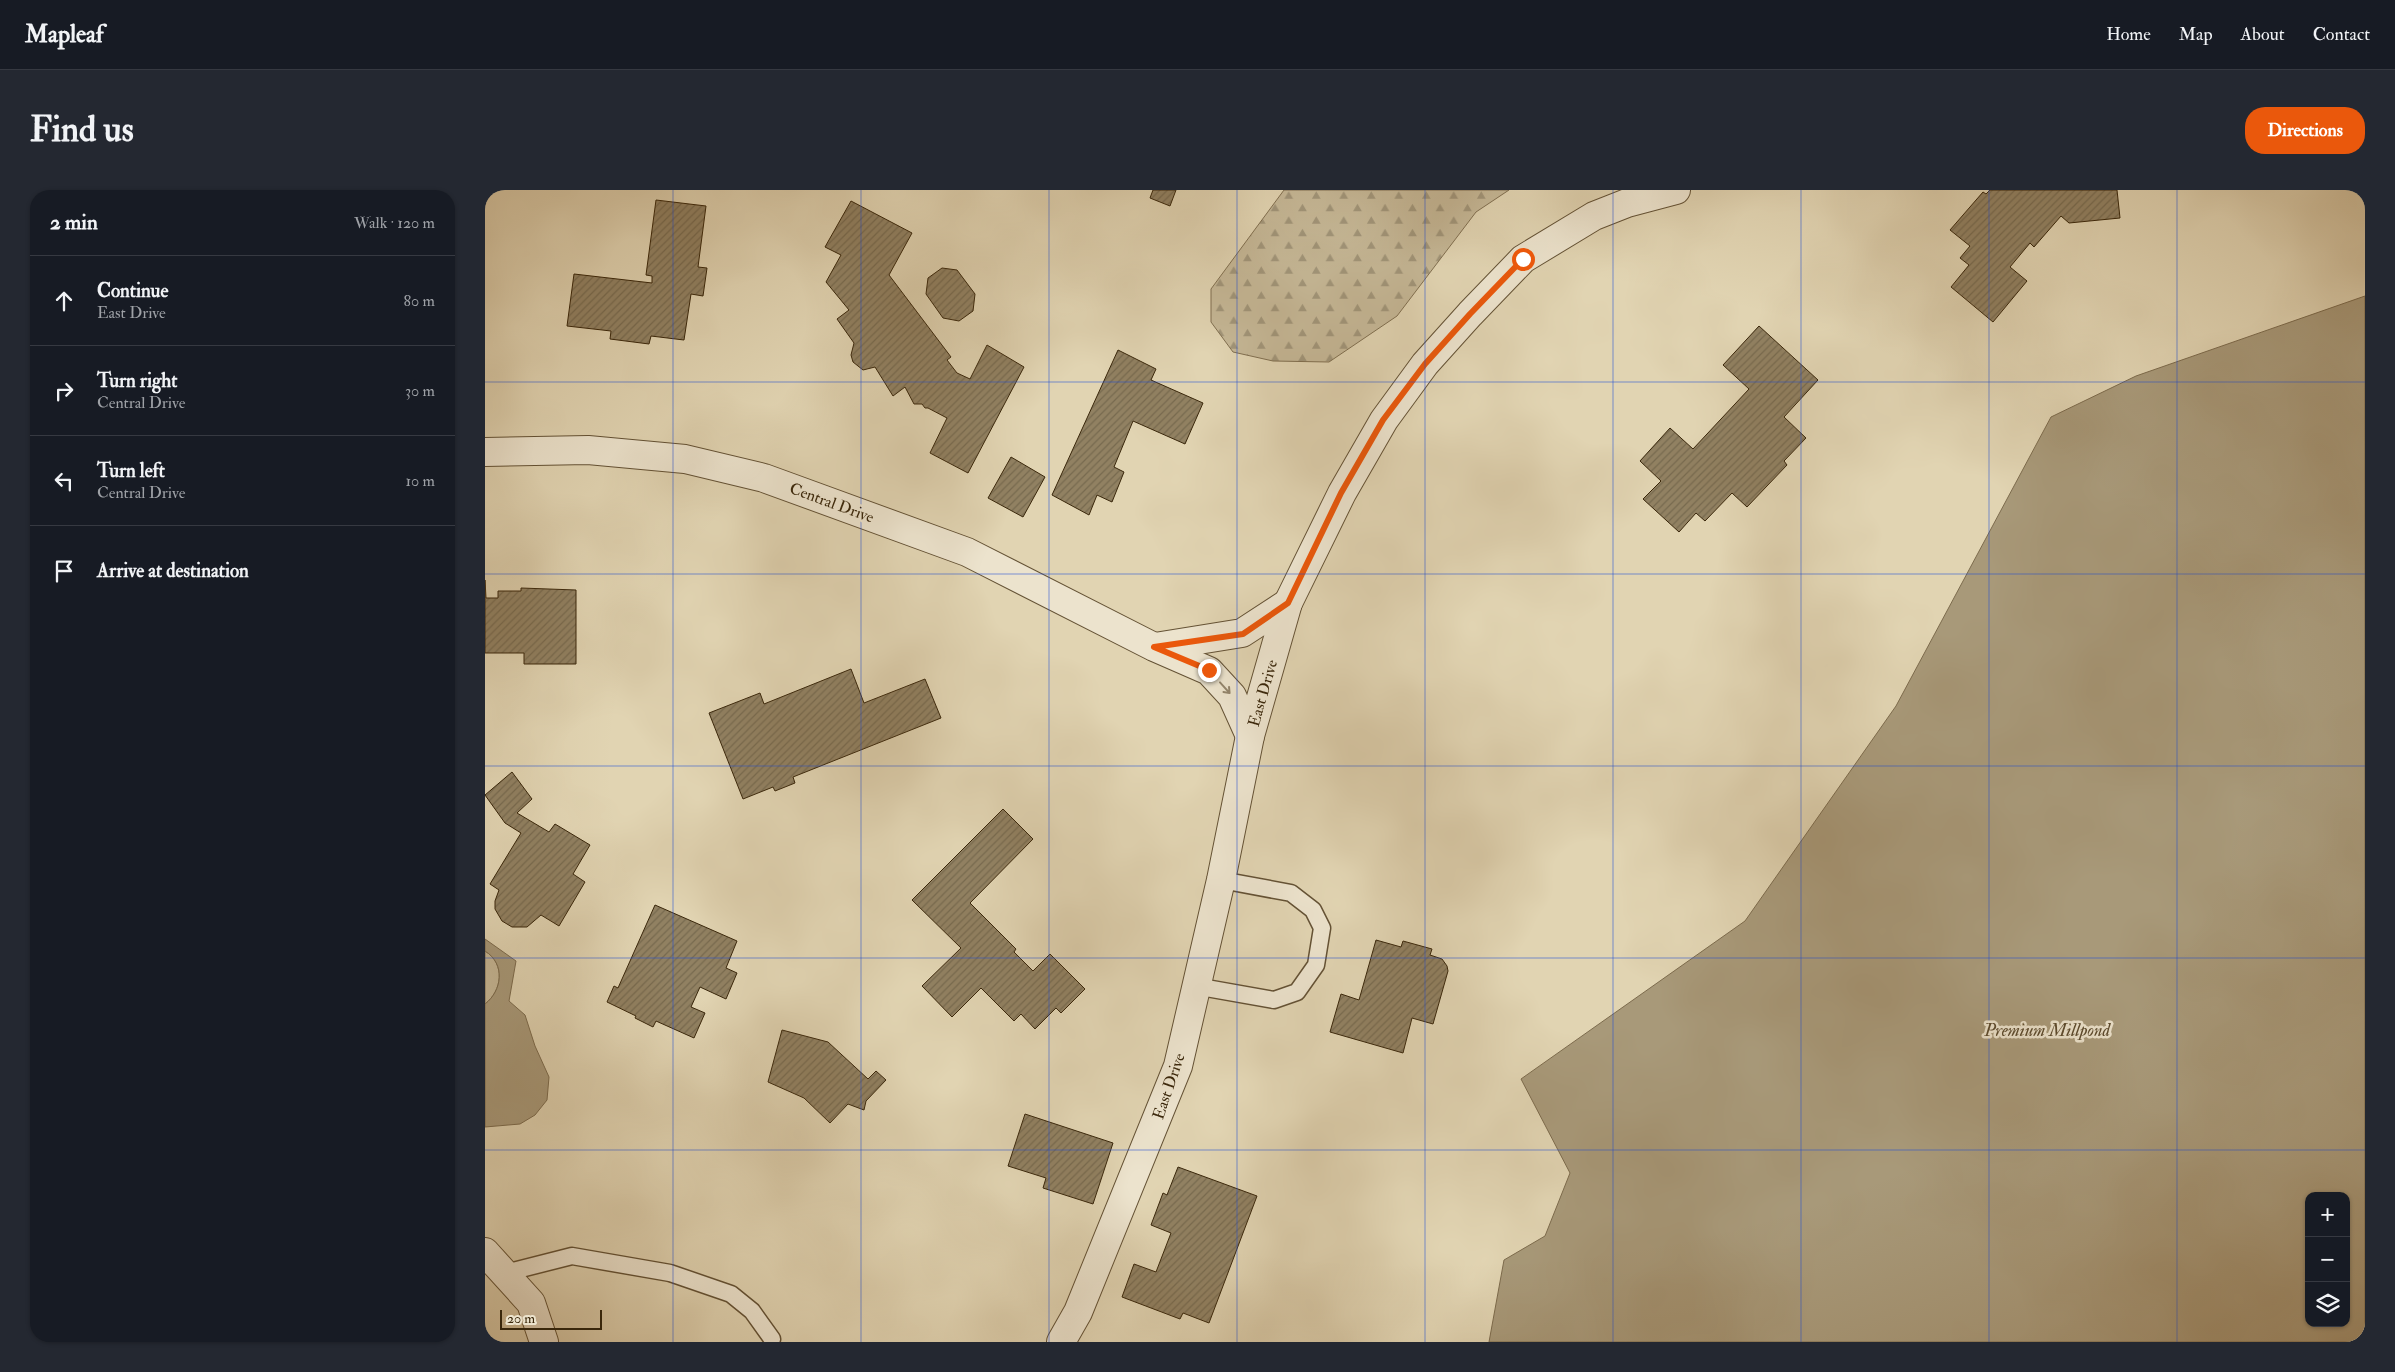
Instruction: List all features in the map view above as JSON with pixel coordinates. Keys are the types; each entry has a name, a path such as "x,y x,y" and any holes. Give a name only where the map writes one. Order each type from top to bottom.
{"street":[{"name":"East Drive","path":"1061,1342 1078,1312 1178,1066 1221,880 1250,736 1288,603 1341,493 1383,420 1425,364 1523,259 1594,216 1627,203 1676,190"},
{"name":"Central Drive","path":"485,452 587,450 685,459 765,478 967,552 1154,647 1209,670 1232,696 1250,736"},
{"path":"1154,647 1243,634 1288,603"},
{"path":"485,1252 531,1303 544,1342"}],"lane":[{"path":"1195,986 1274,1000 1297,992 1317,965 1322,928 1313,910 1291,893 1221,880"},
{"path":"505,1273 572,1256 670,1273 731,1294 752,1311 772,1339"}],"green space":[{"path":"1284,190 1509,190 1476,212 1397,316 1329,362 1273,361 1233,352 1211,322 1211,289"},
{"path":"485,951 492,956 496,963 499,970 499,978 495,992 485,1004"}],"water":[{"name":"Premium Millpond","path":"2365,296 2365,1342 1489,1342 1504,1260 1545,1236 1570,1173 1521,1079 1745,921 1896,706 2051,417 2136,376"},
{"path":"485,939 516,961 509,1001 525,1015 535,1046 549,1077 547,1100 535,1115 520,1124 485,1127 485,1004 491,999 498,985 499,970 492,956 485,951"}],"building":[{"path":"1153,190 1176,190 1170,206 1150,198"},
{"path":"1990,190 2117,190 2120,218 2069,223 2061,216 2034,247 2030,243 2010,267 2027,281 1993,322 1951,287 1969,265 1960,258 1970,246 1950,230 1983,192 1986,194"},
{"path":"656,200 706,206 698,267 707,268 703,296 691,294 684,340 651,336 649,344 610,339 611,331 567,326 574,274 652,283 652,276 646,275"},
{"path":"851,201 912,233 889,275 951,357 947,360 957,373 970,379 987,345 1024,367 968,473 930,453 947,418 925,408 922,404 914,404 905,387 893,396 875,367 863,370 853,362 851,355 854,343 837,319 849,310 826,282 841,255 825,247"},
{"path":"942,268 957,270 975,294 973,311 959,321 943,318 926,294 928,278"},
{"path":"1759,326 1818,380 1784,417 1806,438 1784,461 1787,465 1747,507 1732,493 1705,521 1696,513 1679,532 1643,499 1661,481 1640,461 1670,428 1693,449 1749,389 1723,365"},
{"path":"1118,350 1156,369 1151,380 1203,403 1185,444 1133,421 1114,467 1124,472 1112,502 1097,495 1089,515 1052,495"},
{"path":"1011,457 1045,477 1023,517 988,498"},
{"path":"485,580 486,598 498,598 498,591 521,591 521,588 576,590 576,664 524,664 524,653 485,653"},
{"path":"851,669 864,703 925,679 941,718 793,777 795,783 775,791 773,787 743,799 709,713 760,693 764,704"},
{"path":"512,772 532,799 517,813 549,832 555,824 590,845 573,874 585,882 559,926 541,915 527,927 512,927 502,921 495,909 495,901 499,890 490,884 521,833 505,823 485,795"},
{"path":"1003,809 1033,839 970,903 1016,949 1014,952 1033,971 1050,954 1085,989 1061,1013 1056,1008 1035,1029 1021,1014 1014,1021 981,988 952,1017 922,986 961,948 912,900"},
{"path":"655,905 737,941 726,968 737,973 726,999 700,987 691,1007 705,1013 694,1038 656,1021 653,1027 635,1018 636,1016 607,1002 614,986 618,988"},
{"path":"1376,940 1401,947 1403,941 1432,949 1430,955 1442,959 1447,966 1448,971 1433,1024 1412,1018 1403,1053 1330,1032 1341,994 1359,1000"},
{"path":"782,1030 828,1042 868,1079 876,1071 886,1080 866,1101 864,1110 848,1104 830,1123 804,1098 768,1082"},
{"path":"1025,1114 1113,1143 1093,1204 1043,1188 1046,1178 1008,1166"},
{"path":"1178,1167 1257,1196 1209,1323 1183,1313 1180,1319 1122,1297 1134,1264 1156,1272 1171,1233 1151,1225 1163,1193 1167,1195"}],"route":[{"path":"1209,670 1154,647 1243,634 1288,603 1341,493 1383,420 1425,364 1523,259"}]}
